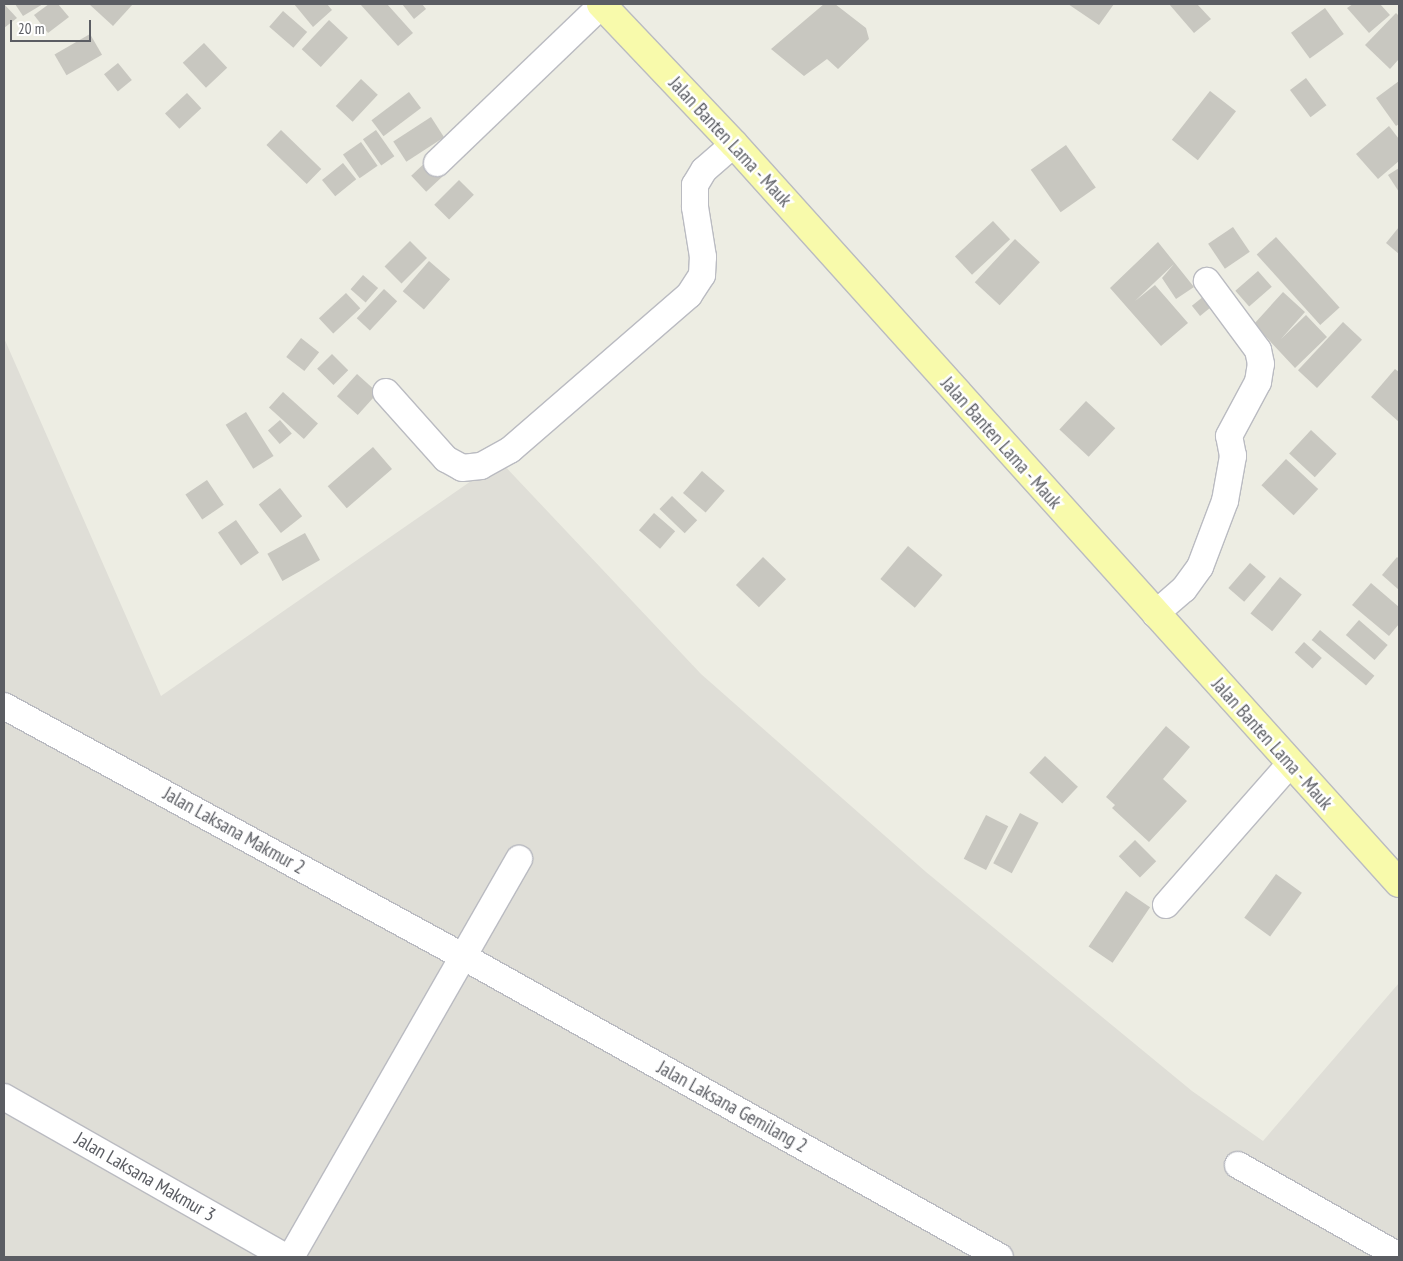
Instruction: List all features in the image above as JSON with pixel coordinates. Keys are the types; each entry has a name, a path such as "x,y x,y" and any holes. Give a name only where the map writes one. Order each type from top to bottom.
{"main road":[{"name":"Jalan Banten Lama - Mauk","path":"601,4 734,144 1289,764 1399,883"}],"street":[{"path":"437,163 601,4"},
{"path":"386,392 446,459 462,468 481,466 510,450 689,295 702,275 703,257 694,207 695,185 704,170 734,144"},
{"path":"1155,614 1184,589 1200,567 1226,500 1233,456 1229,436 1258,382 1261,364 1258,350 1207,281"},
{"name":"Jalan Laksana Makmur 2","path":"4,706 464,957"},
{"path":"1166,905 1289,764"},
{"path":"291,1257 520,859"},
{"name":"Jalan Laksana Gemilang 2","path":"464,957 1000,1257"},
{"name":"Jalan Laksana Makmur 3","path":"4,1097 286,1257"},
{"path":"1238,1165 1399,1256"}],"shaded area":[{"path":"4,338 161,696 500,461 701,674 926,872 1192,1091 1263,1141 1399,983 1399,1257 4,1257"}],"building":[{"path":"4,4 17,18 4,28"},
{"path":"15,4 43,4 23,16"},
{"path":"49,4 58,4 69,17 48,33 34,15"},
{"path":"89,4 133,4 113,26"},
{"path":"294,4 327,4 332,10 313,27"},
{"path":"360,4 387,4 413,33 398,46"},
{"path":"402,4 422,4 426,9 414,19"},
{"path":"824,4 835,4 866,28 869,39 838,69 827,59 804,76 771,49"},
{"path":"1068,4 1114,4 1099,25"},
{"path":"1169,4 1197,4 1211,19 1194,33"},
{"path":"1353,4 1380,4 1390,15 1369,33 1347,8"},
{"path":"1325,8 1344,34 1310,59 1291,33"},
{"path":"283,11 307,32 293,48 269,27"},
{"path":"1396,13 1399,16 1399,59 1390,69 1365,45"},
{"path":"329,20 348,38 321,67 302,49"},
{"path":"90,34 102,55 66,75 54,54"},
{"path":"204,43 227,68 206,88 183,63"},
{"path":"118,63 132,80 118,91 104,74"},
{"path":"1306,78 1326,105 1310,117 1290,90"},
{"path":"361,79 378,95 353,122 336,106"},
{"path":"1399,81 1399,124 1396,126 1376,98"},
{"path":"1210,91 1236,111 1198,160 1172,140"},
{"path":"409,92 421,108 384,136 371,120"},
{"path":"187,93 201,108 179,129 165,113"},
{"path":"431,117 444,137 406,162 393,142"},
{"path":"1389,126 1399,139 1399,161 1378,179 1356,154"},
{"path":"281,130 321,169 307,184 266,145"},
{"path":"376,130 394,156 381,165 363,139"},
{"path":"361,142 378,166 360,178 343,155"},
{"path":"1066,145 1096,188 1061,212 1031,170"},
{"path":"428,160 443,176 426,192 411,176"},
{"path":"343,163 356,179 335,196 322,180"},
{"path":"1399,168 1399,192 1388,175"},
{"path":"459,180 474,195 449,220 434,205"},
{"path":"993,221 1010,239 972,275 955,256"},
{"path":"1233,227 1250,252 1225,269 1208,244"},
{"path":"1399,227 1399,254 1386,243"},
{"path":"1276,237 1340,308 1320,325 1257,254"},
{"path":"1015,239 1040,262 1000,305 975,282"},
{"path":"410,241 427,258 402,283 385,266"},
{"path":"1158,242 1194,287 1176,299 1162,278 1174,264 1135,301 1155,285 1188,323 1161,346 1110,288"},
{"path":"429,261 450,279 424,310 403,291"},
{"path":"1258,271 1272,287 1249,307 1235,291"},
{"path":"363,275 378,288 366,302 351,289"},
{"path":"384,289 397,301 370,331 357,318"},
{"path":"1209,292 1217,302 1200,316 1192,306"},
{"path":"1283,292 1305,312 1281,339 1306,315 1327,337 1295,368 1254,324"},
{"path":"346,293 360,308 333,334 319,318"},
{"path":"1343,322 1362,340 1317,388 1298,370"},
{"path":"301,338 319,352 304,371 286,357"},
{"path":"332,354 348,370 333,385 317,369"},
{"path":"1395,369 1399,372 1399,422 1371,397"},
{"path":"357,374 378,393 358,415 337,396"},
{"path":"283,392 318,423 304,439 269,408"},
{"path":"1086,401 1115,428 1089,457 1059,430"},
{"path":"246,412 274,456 253,469 226,425"},
{"path":"280,420 292,434 280,444 268,430"},
{"path":"1311,430 1337,454 1315,477 1289,453"},
{"path":"373,447 392,469 347,508 328,486"},
{"path":"1286,459 1318,489 1294,515 1261,485"},
{"path":"702,471 725,491 706,513 683,493"},
{"path":"207,480 224,505 202,519 185,495"},
{"path":"280,488 302,516 281,533 259,505"},
{"path":"672,496 697,520 685,533 659,509"},
{"path":"654,513 675,531 660,549 639,530"},
{"path":"236,520 259,553 241,565 218,533"},
{"path":"305,533 320,560 282,581 267,554"},
{"path":"908,546 942,575 915,608 880,579"},
{"path":"763,557 786,579 759,607 736,585"},
{"path":"1397,557 1399,559 1399,590 1382,575"},
{"path":"1250,563 1266,577 1244,602 1228,588"},
{"path":"1280,577 1302,595 1272,631 1250,614"},
{"path":"1371,583 1399,607 1399,624 1389,636 1352,605"},
{"path":"1359,620 1388,645 1375,660 1346,635"},
{"path":"1320,630 1374,676 1366,686 1312,640"},
{"path":"1304,642 1322,658 1312,668 1295,652"},
{"path":"1166,726 1190,747 1163,779 1187,801 1149,842 1112,808 1115,805 1106,797"},
{"path":"1045,756 1078,787 1062,804 1029,773"},
{"path":"1020,813 1039,823 1012,873 993,863"},
{"path":"986,815 1008,826 986,870 964,859"},
{"path":"1135,840 1156,861 1140,877 1119,856"},
{"path":"1276,874 1302,893 1270,936 1244,918"},
{"path":"1126,891 1150,907 1113,963 1089,947"}]}
